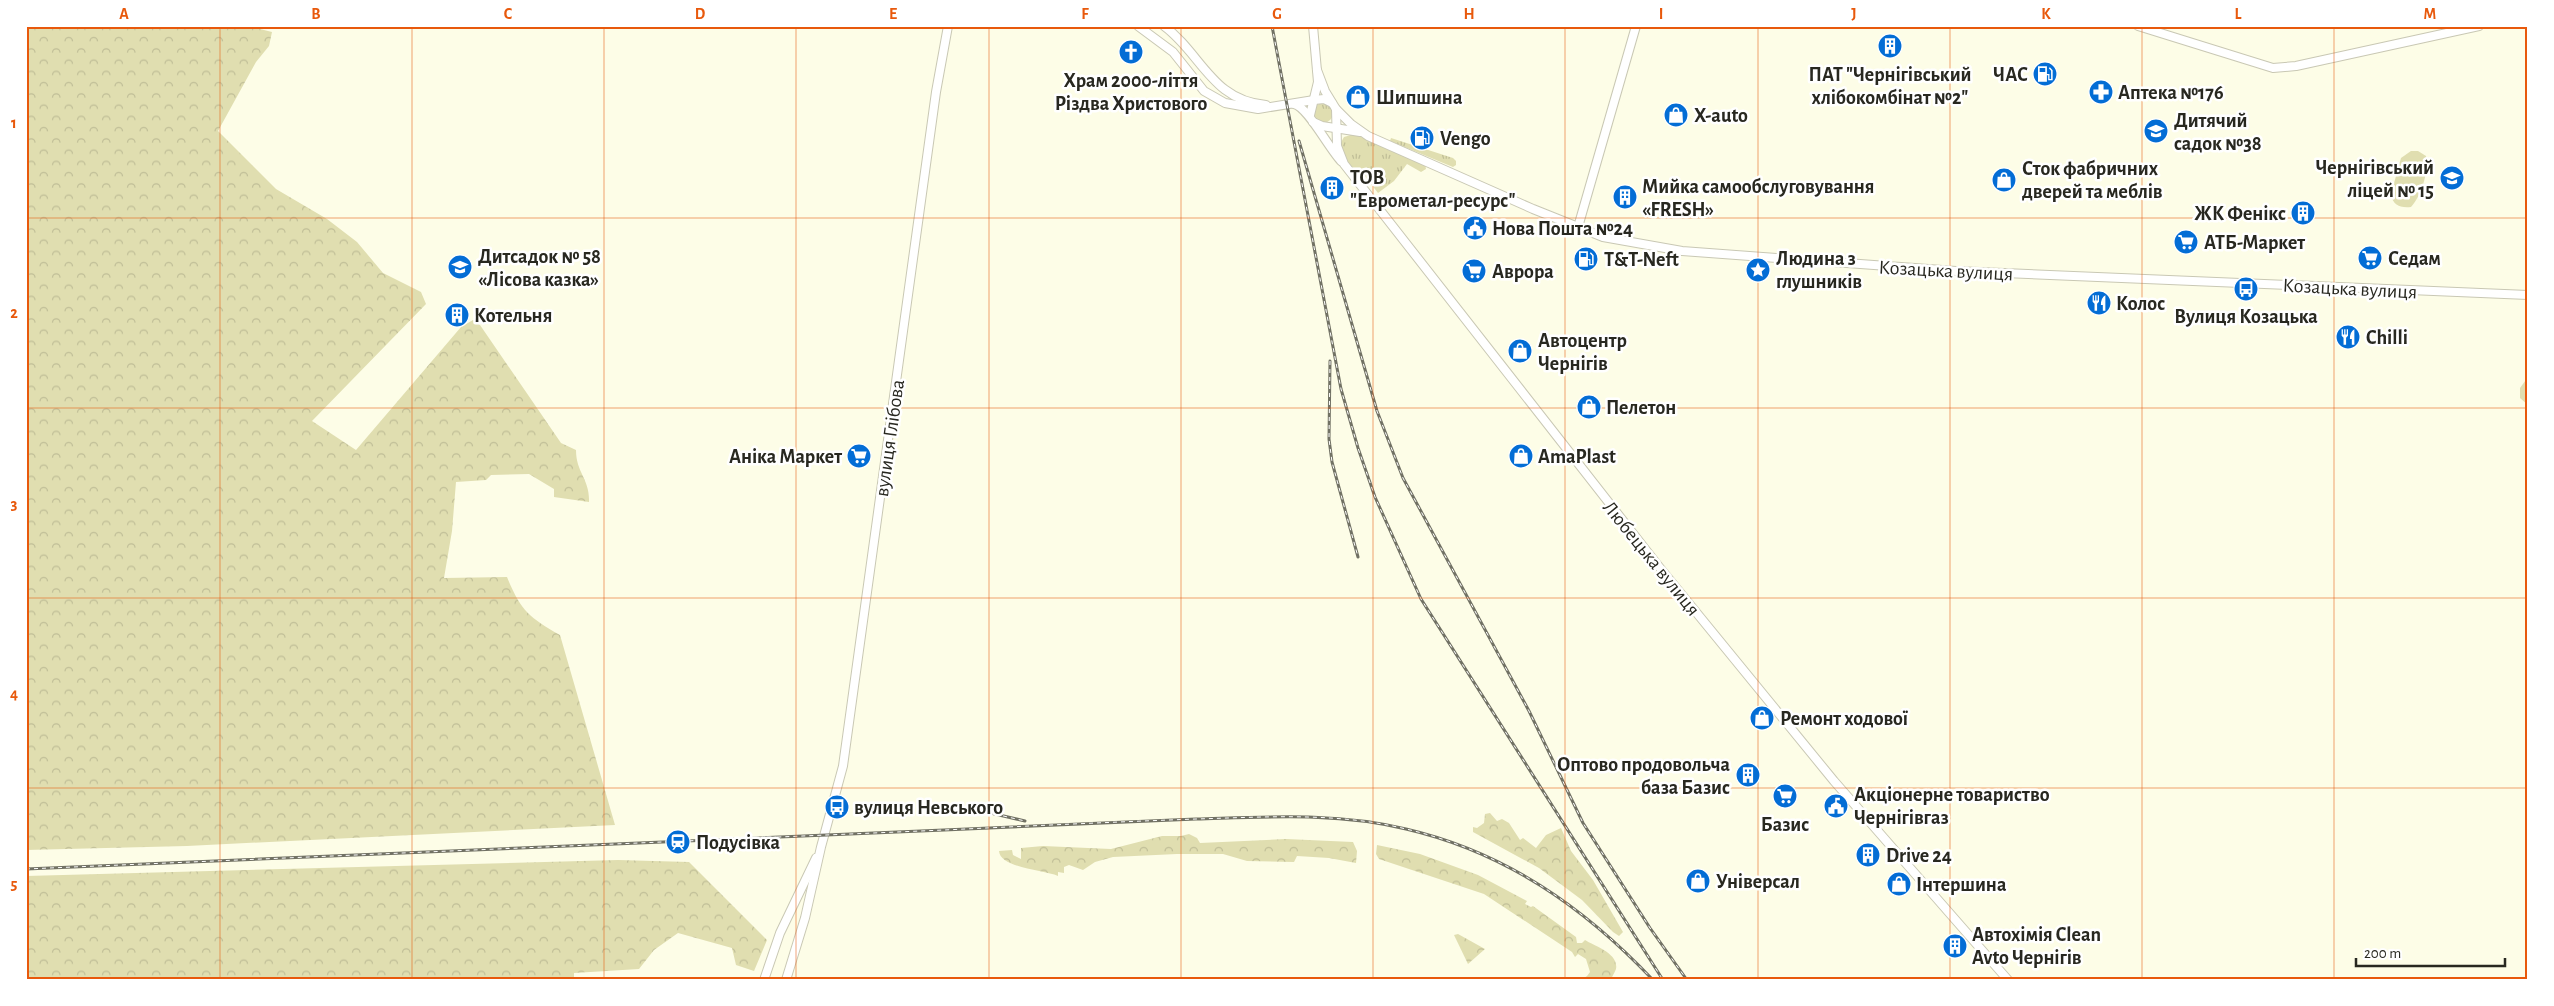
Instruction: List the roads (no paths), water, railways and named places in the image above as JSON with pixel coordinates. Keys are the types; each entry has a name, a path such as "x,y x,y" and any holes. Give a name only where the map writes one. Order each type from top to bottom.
{"main road":[{"name":"вулиця Глібова","path":"821,847 843,766 936,92 948,26"},
{"path":"1138,26 1173,52 1204,90 1225,103 1248,108 1280,106 1302,101 1317,91"},
{"path":"1164,26 1180,38 1214,81 1228,93 1256,103 1280,106"},
{"path":"1311,118 1317,91 1313,26"},
{"path":"1578,227 1636,26"},
{"path":"2138,26 2273,68 2296,66 2479,26"},
{"path":"1317,70 1335,109 1333,122 1322,126"},
{"path":"1302,101 1315,102 1335,109"},
{"path":"1293,104 1302,106 1322,138 1344,164"},
{"name":"Козацька вулиця","path":"1335,109 1364,133 1578,227 1603,237 1635,245 1732,256 1972,272 2528,295"},
{"name":"Любецька вулиця","path":"1335,109 1338,146 1344,164 1660,568 1834,781 2008,980"},
{"path":"1311,118 1322,126 1364,133"},
{"path":"1338,146 1343,134 1354,131"},
{"path":"765,979 780,933 821,847"},
{"path":"786,980 805,918 821,847"}],"railway":[{"path":"1272,26 1341,389 1358,448 1375,497 1421,599 1663,980"},
{"path":"1299,141 1377,411 1403,478 1529,711 1583,823 1650,928 1687,980"},
{"path":"1330,361 1329,439 1332,462 1358,557"},
{"path":"924,809 969,808 1025,821"},
{"path":"26,869 1164,820 1275,817 1328,818 1354,820 1406,829 1442,839 1477,852 1541,886 1571,906 1627,953 1653,980"}],"place":[{"name":"ПАТ \"Чернігівський хлібокомбінат №2\"","path":"1890,46"},
{"name":"Храм 2000-ліття Різдва Христового","path":"1131,52"},
{"name":"ЧАС","path":"2045,74"},
{"name":"Аптека №176","path":"2101,92"},
{"name":"Шипшина","path":"1358,97"},
{"name":"X-auto","path":"1676,115"},
{"name":"Дитячий садок №38","path":"2156,131"},
{"name":"Vengo","path":"1422,138"},
{"name":"Чернігівський ліцей № 15","path":"2452,178"},
{"name":"Сток фабричних дверей та меблів","path":"2004,180"},
{"name":"ТОВ \"Еврометал-ресурс\"","path":"1332,188"},
{"name":"Мийка самообслуговування «FRESH»","path":"1625,197"},
{"name":"ЖК Фенікс","path":"2303,213"},
{"name":"Нова Пошта №24","path":"1475,228"},
{"name":"АТБ-Маркет","path":"2186,242"},
{"name":"Седам","path":"2370,258"},
{"name":"T&T-Neft","path":"1586,259"},
{"name":"Дитсадок № 58 «Лісова казка»","path":"460,267"},
{"name":"Людина з глушників","path":"1758,270"},
{"name":"Аврора","path":"1474,271"},
{"name":"Вулиця Козацька","path":"2246,289"},
{"name":"Колос","path":"2099,303"},
{"name":"Котельня","path":"457,315"},
{"name":"Chilli","path":"2348,337"},
{"name":"Автоцентр Чернігів","path":"1520,351"},
{"name":"Пелетон","path":"1589,407"},
{"name":"Аніка Маркет","path":"859,456"},
{"name":"AmaPlast","path":"1521,456"},
{"name":"Ремонт ходової","path":"1762,718"},
{"name":"Оптово продовольча база Базис","path":"1748,775"},
{"name":"Базис","path":"1785,796"},
{"name":"Акціонерне товариство Чернігівгаз","path":"1836,806"},
{"name":"вулиця Невського","path":"837,807"},
{"name":"Подусівка","path":"678,842"},
{"name":"Drive 24","path":"1868,855"},
{"name":"Універсал","path":"1698,881"},
{"name":"Інтершина","path":"1899,884"},
{"name":"Автохімія Clean Avto Чернігів","path":"1955,946"}]}
